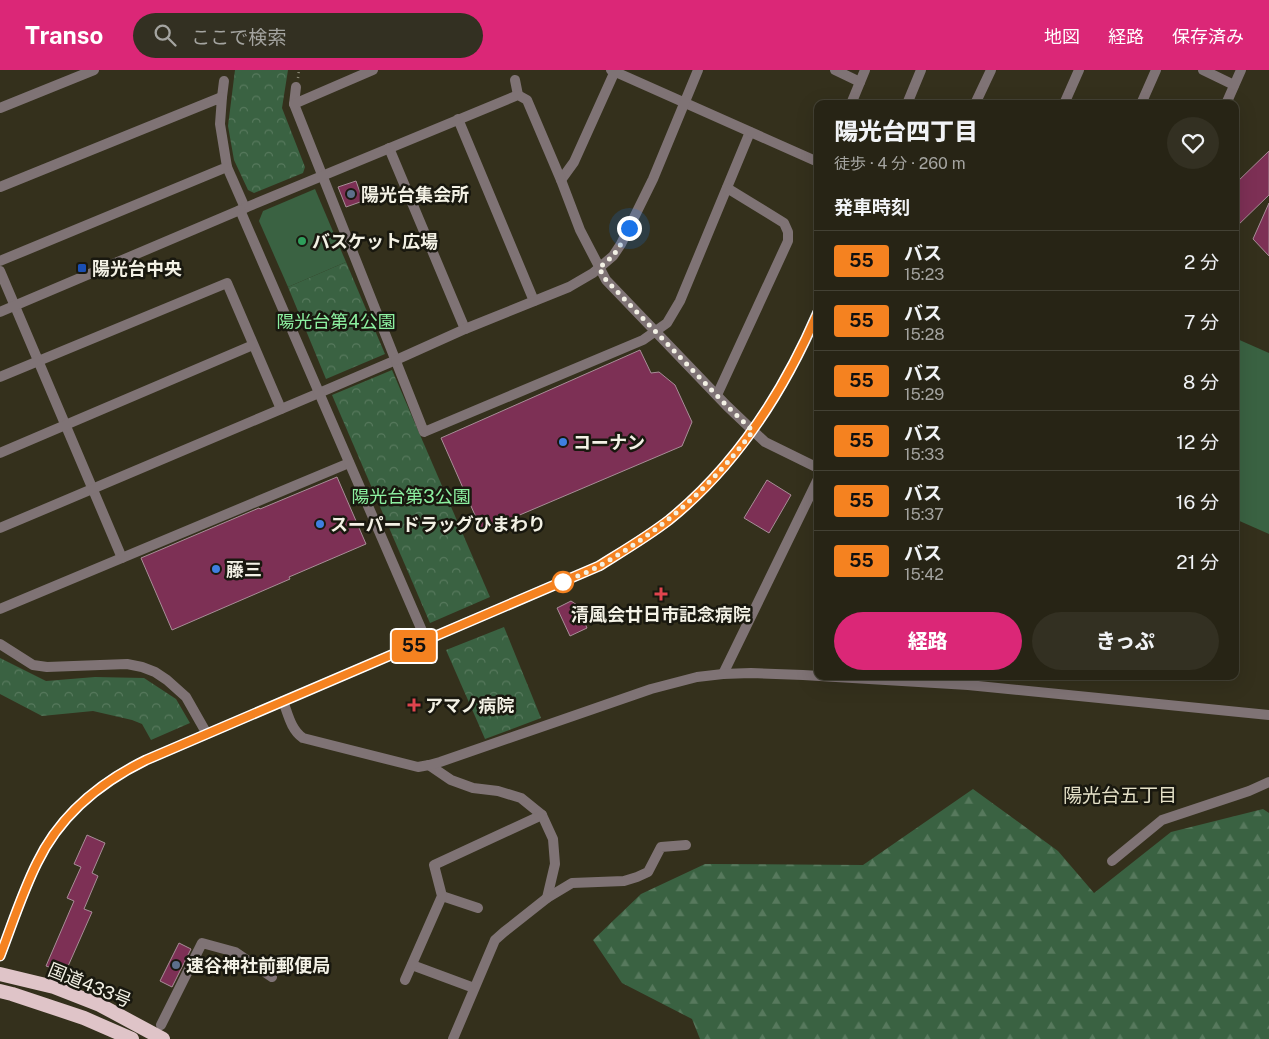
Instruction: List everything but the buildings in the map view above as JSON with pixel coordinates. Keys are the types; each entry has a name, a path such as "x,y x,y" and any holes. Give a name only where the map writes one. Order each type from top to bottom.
{"highway":[{"name":"国道433号","path":"5,975 54,987 100,1005 163,1039"},
{"name":"国道433号","path":"0,991 84,1018 132,1039"}],"street":[{"path":"0,108 94,70"},
{"path":"294,104 373,70"},
{"path":"0,528 465,329 569,287 593,273 613,256 621,244 653,179 698,70"},
{"path":"835,70 860,82"},
{"path":"853,100 865,70"},
{"path":"909,100 921,70"},
{"path":"977,100 991,70"},
{"path":"1066,100 1079,70"},
{"path":"1143,100 1156,70"},
{"path":"1203,70 1234,85"},
{"path":"1228,100 1241,70"},
{"path":"560,180 574,162 613,71 814,160"},
{"path":"515,80 518,95 527,100 580,230 606,280 716,395 765,442 814,466"},
{"path":"224,81 220,124 227,167 242,209 426,640"},
{"path":"296,86 294,104 424,432 643,340 667,323 680,301 750,132"},
{"path":"0,312 322,175 518,95"},
{"path":"0,187 222,96"},
{"path":"458,119 534,301"},
{"path":"389,148 465,329"},
{"path":"0,262 227,167"},
{"path":"716,395 788,241 788,232 784,223 727,188"},
{"path":"0,271 122,558"},
{"path":"0,377 227,283 281,409"},
{"path":"0,956 37,863 46,846 69,815 97,789 121,773 146,760 599,566 638,542 669,520 710,482 753,431 790,371 814,320"},
{"path":"0,454 253,345"},
{"path":"0,609 349,463"},
{"path":"723,674 814,488"},
{"path":"0,644 33,665 47,667 127,664 155,672 186,697 207,734"},
{"path":"283,701 294,729 304,738 418,767 429,766 651,689 697,677 751,673 814,675"},
{"path":"969,680 1269,715"},
{"path":"429,766 451,780 473,788 498,791 521,798 542,815 553,839 556,864 547,898"},
{"path":"1112,861 1162,820 1249,791 1269,782"},
{"path":"405,980 442,896 434,866 542,815"},
{"path":"453,1039 495,940 504,932 547,898 572,883 624,881 648,872 661,847 686,846"},
{"path":"442,896 478,908"},
{"path":"161,1025 202,944 235,952 272,977"},
{"path":"0,965 5,975"},
{"path":"412,965 474,988"}],"green space":[{"path":"235,70 288,70 282,108 305,167 303,173 254,193 248,190 234,160 228,126"},
{"name":"バスケット広場","path":"315,189 346,262 288,287 259,221 263,211"},
{"name":"陽光台第4公園","path":"346,262 385,354 326,379 288,287"},
{"path":"1239,340 1269,353 1269,534 1239,521"},
{"name":"陽光台第3公園","path":"392,370 490,597 430,623 332,395"},
{"path":"504,627 541,718 485,739 446,650"},
{"path":"0,658 46,681 95,677 144,678 176,699 190,723 151,740 142,724 93,711 42,716 0,694"},
{"path":"973,789 1058,851 1094,893 1171,832 1263,809 1269,813 1269,1039 700,1039 692,1019 622,983 593,940 641,894 705,864 863,865"}],"bus line":[{"name":"55","path":"0,956 29,881 46,846 69,815 97,789 112,778 146,760 599,566 646,537 669,520 710,482 744,443 760,421 790,371 814,320"}],"place":[{"name":"陽光台集会所","path":"351,194"},
{"name":"バスケット広場","path":"302,241"},
{"name":"陽光台中央","path":"82,268"},
{"name":"コーナン","path":"563,442"},
{"name":"スーパードラッグひまわり","path":"320,524"},
{"name":"藤三","path":"216,569"},
{"name":"清風会廿日市記念病院","path":"661,594"},
{"name":"アマノ病院","path":"414,705"},
{"name":"速谷神社前郵便局","path":"176,965"}],"district":[{"name":"陽光台五丁目","path":"1120,795"}],"route":[{"path":"563,582 599,566 646,537 669,520 710,482 753,431 606,280 599,268 613,256 629,228"}]}
